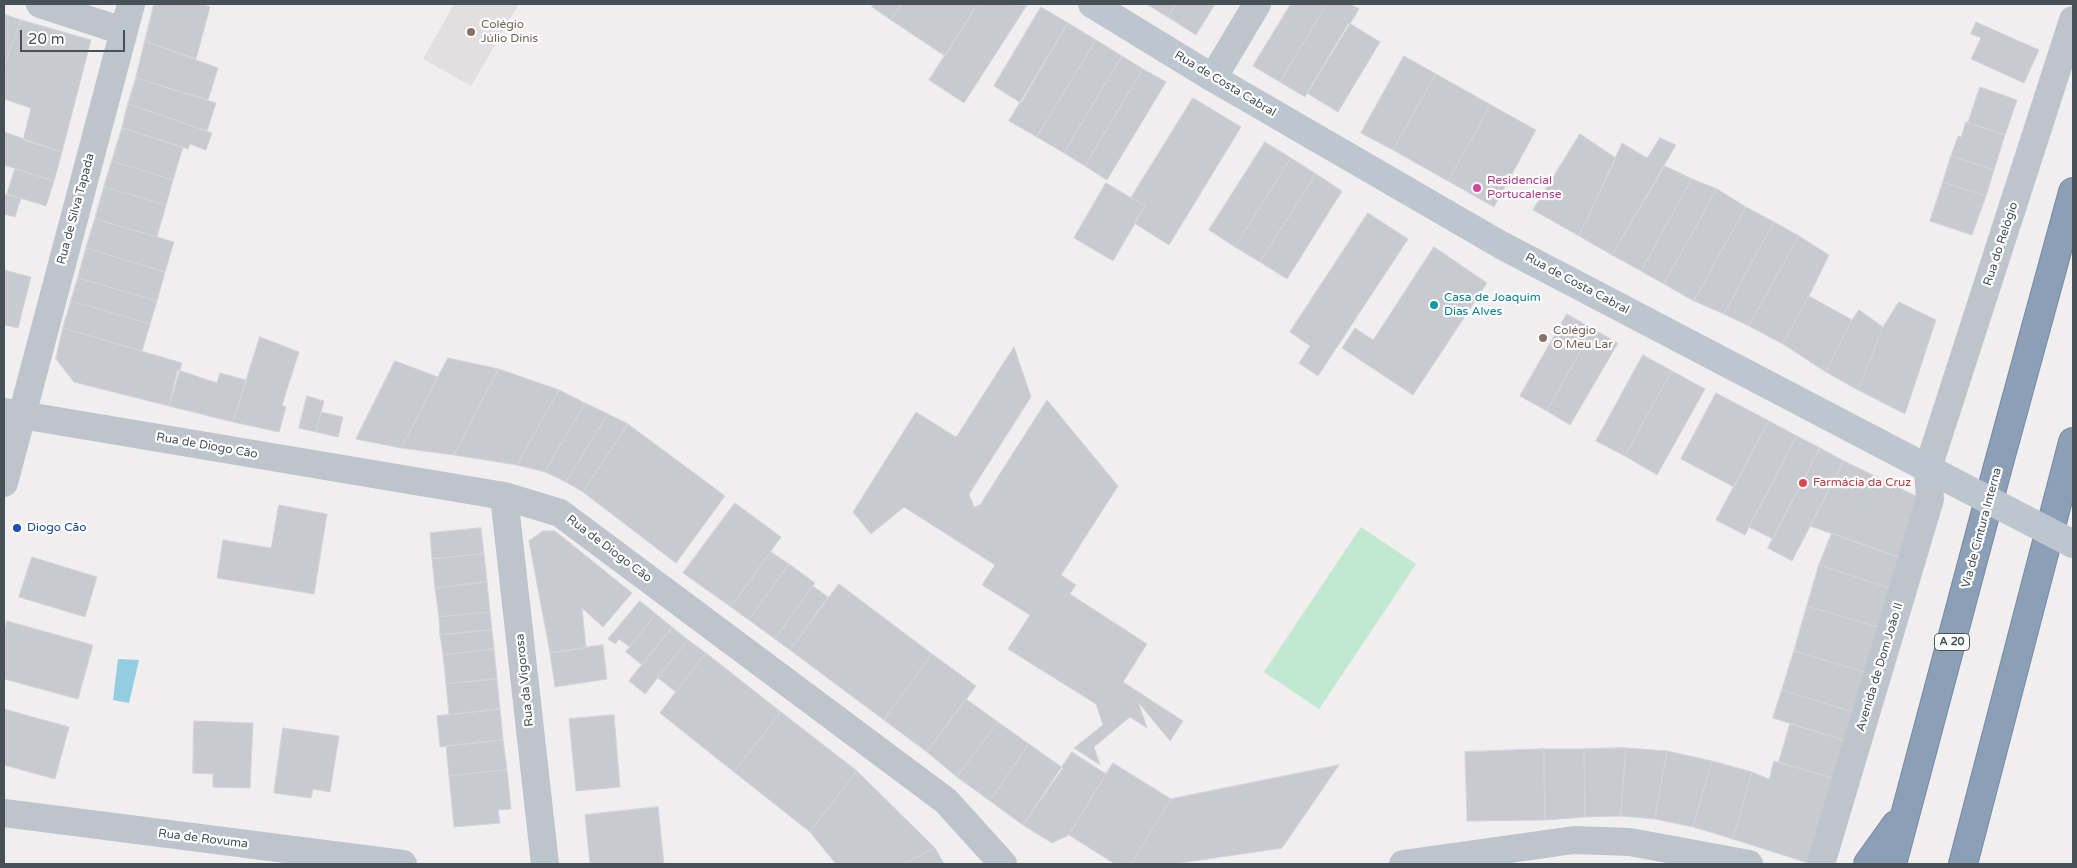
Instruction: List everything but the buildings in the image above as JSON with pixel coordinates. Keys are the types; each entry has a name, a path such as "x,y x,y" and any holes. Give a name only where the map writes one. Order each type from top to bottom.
{"highway":[{"name":"Via de Cintura Interna","path":"1892,864 2073,192"},
{"path":"1963,864 2073,442"},
{"path":"1868,864 1904,814"}],"main road":[{"name":"Rua de Costa Cabral","path":"1092,4 1213,78 1501,245 2073,544"}],"street":[{"path":"40,4 124,31"},
{"name":"Rua de Silva Tapada","path":"4,483 12,413 131,4"},
{"path":"1213,78 1257,4"},
{"name":"Rua do Relógio","path":"1939,474 2073,20"},
{"name":"Rua de Diogo Cão","path":"12,413 504,496 560,513 946,801 1003,864"},
{"name":"Avenida de Dom João II","path":"1821,864 1939,474"},
{"name":"Rua da Vigorosa","path":"504,496 545,864"},
{"name":"Rua de Rovuma","path":"4,813 403,864"},
{"path":"1403,864 1574,840 1630,842 1749,864"}],"shaded area":[{"name":"Colégio Júlio Dinis","path":"454,4 519,4 471,86 423,59"}],"green space":[{"path":"1361,527 1416,564 1319,709 1264,672"}],"water":[{"path":"118,659 139,660 129,703 113,700"}],"place":[{"name":"Colégio Júlio Dinis","path":"471,32"},
{"name":"Residencial Portucalense","path":"1477,188"},
{"name":"Casa de Joaquim Dias Alves","path":"1434,305"},
{"name":"Colégio O Meu Lar","path":"1543,338"},
{"name":"Farmácia da Cruz","path":"1803,483"},
{"name":"Diogo Cão","path":"17,528"}]}
